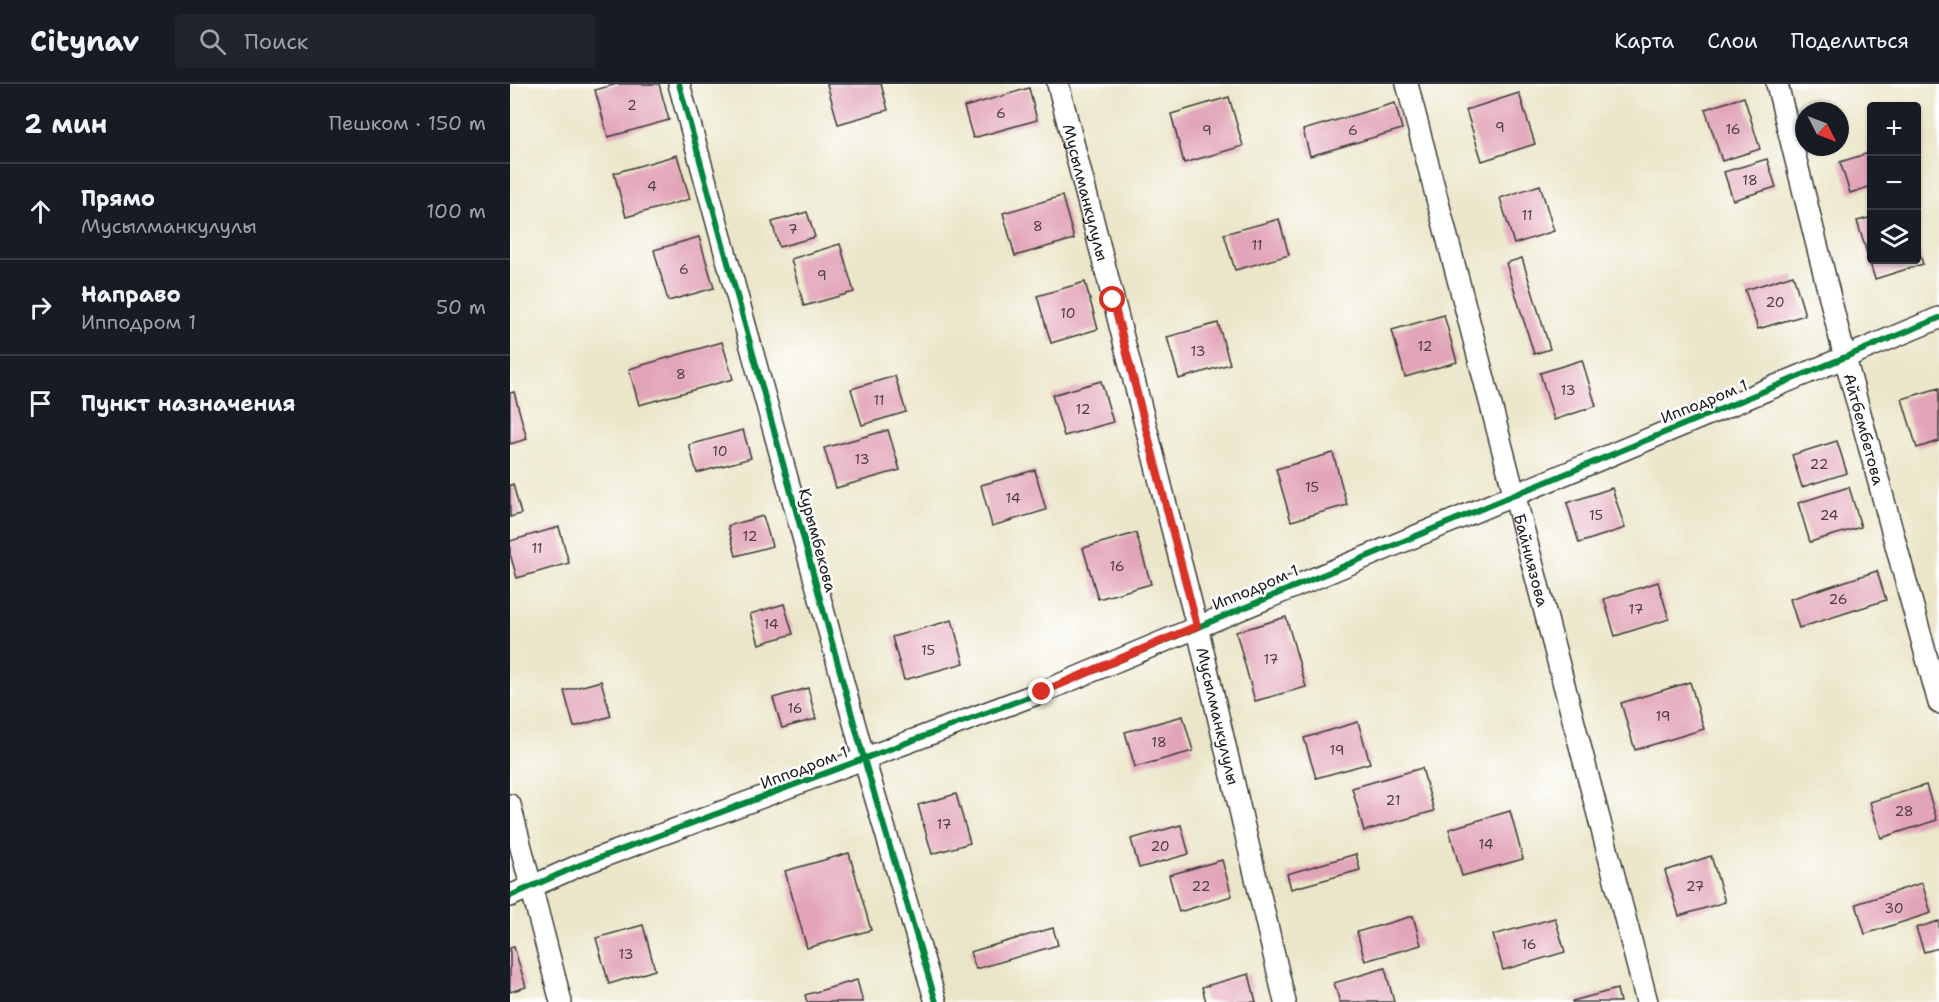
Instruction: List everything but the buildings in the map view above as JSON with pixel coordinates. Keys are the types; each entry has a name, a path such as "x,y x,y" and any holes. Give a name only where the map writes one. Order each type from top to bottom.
{"street":[{"name":"Курымбекова","path":"679,84 864,759 936,1002"},
{"name":"Мусылманкулулы","path":"1058,84 1197,626 1285,1002"},
{"name":"Байниязова","path":"1407,84 1647,1002"},
{"name":"Айтбембетова","path":"1777,84 1845,358 1939,703"},
{"name":"Ипподром 1","path":"510,896 580,865 1042,692 1939,318"},
{"path":"510,805 561,1002"}],"cycle path":[{"path":"679,84 864,759 936,1002"},
{"path":"510,896 580,865 1042,692 1939,318"}],"route":[{"path":"1042,692 1197,626 1113,300"}]}
